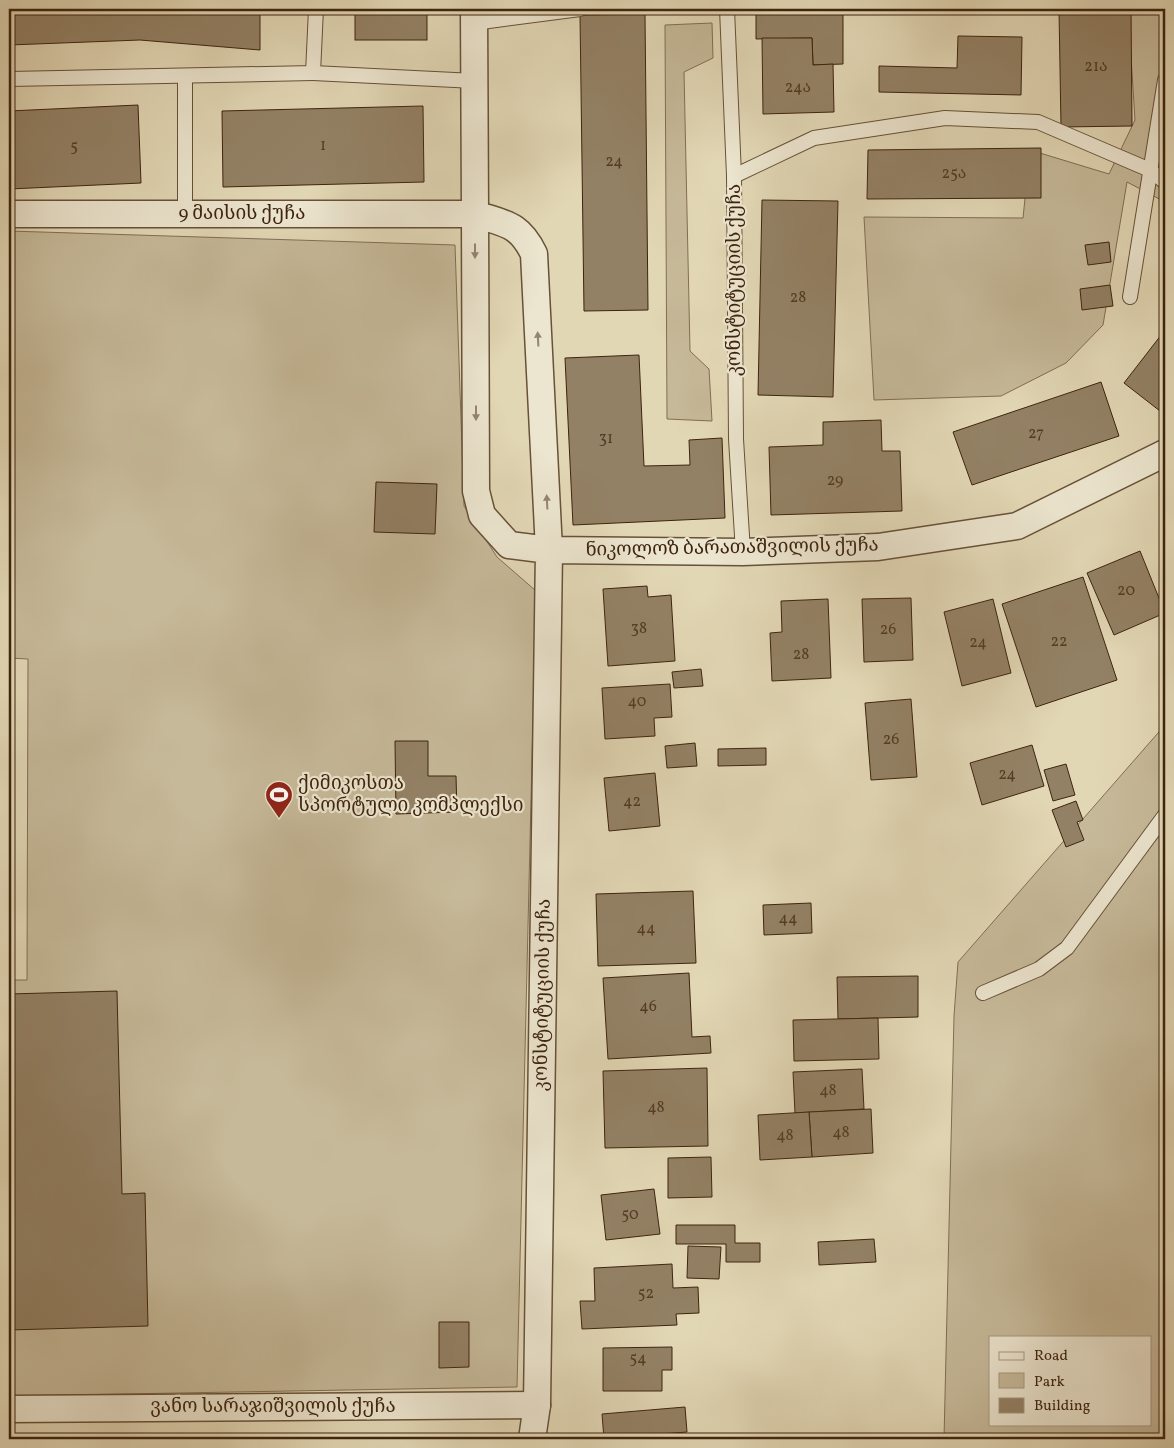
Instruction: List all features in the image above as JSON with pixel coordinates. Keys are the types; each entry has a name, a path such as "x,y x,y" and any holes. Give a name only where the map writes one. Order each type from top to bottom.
{"street":[{"path":"474,16 476,491 482,515 509,545 549,550"},
{"name":"9 მაისის ქუჩა","path":"9,214 475,214"},
{"name":"კონსტიტუციის ქუჩა","path":"475,214 513,227 526,237 534,254 549,550 537,1405 532,1439"},
{"name":"ნიკოლოზ ბარათაშვილის ქუჩა","path":"549,550 743,552 878,547 1017,526 1165,452"},
{"name":"ვანო სარაჯიშვილის ქუჩა","path":"9,1409 537,1405"}],"lane":[{"path":"313,73 316,9"},
{"path":"474,16 580,9"},
{"name":"კონსტიტუციის ქუჩა","path":"727,9 734,176 736,439 743,552"},
{"path":"9,79 313,73 475,81"},
{"path":"185,76 185,214"},
{"path":"1130,297 1165,80"},
{"path":"734,176 814,138 945,118 1038,122 1150,170 1165,182"},
{"path":"982,994 1039,969 1067,948 1165,815"}],"green space":[{"path":"1128,9 1165,9 1165,202 1127,182 1103,325 1066,363 1001,396 874,400 864,217 1023,218 1030,150 1109,174 1135,120"},
{"path":"712,23 713,58 684,72 690,351 709,369 712,421 667,419 665,25"},
{"name":"ქიმიკოსთა სპორტული კომპლექსი","path":"9,231 455,245 464,506 497,557 536,591 517,1387 9,1396 9,980 27,980 28,659 9,658"},
{"path":"1165,725 1165,1439 944,1439 954,1016 958,962"}],"building":[{"path":"9,9 179,9 260,14 260,50 140,40 9,45"},
{"path":"355,9 427,9 427,40 355,40"},
{"path":"756,9 843,9 843,64 813,65 812,38 756,39"},
{"path":"1059,9 1131,9 1132,126 1061,127"},
{"path":"645,14 648,310 584,311 580,15"},
{"path":"958,36 1022,37 1021,95 879,92 879,66 957,68"},
{"path":"762,38 812,38 813,65 833,64 834,112 763,114"},
{"path":"138,105 141,183 9,189 9,111"},
{"path":"423,106 424,182 223,187 222,111"},
{"path":"1041,148 1041,198 867,199 868,150"},
{"path":"762,200 838,201 833,397 758,395"},
{"path":"1109,242 1111,262 1088,265 1085,245"},
{"path":"1110,285 1113,306 1082,310 1080,289"},
{"path":"1165,330 1165,404 1160,411 1124,383"},
{"path":"639,355 644,466 690,465 689,440 722,438 725,518 573,525 565,358"},
{"path":"1101,382 1119,436 972,485 953,432"},
{"path":"881,420 882,451 900,451 902,511 771,515 769,447 823,445 823,422"},
{"path":"376,482 437,484 435,534 374,532"},
{"path":"1140,551 1165,613 1114,635 1087,573"},
{"path":"1083,577 1117,680 1036,707 1002,604"},
{"path":"647,586 648,597 671,595 675,661 608,666 603,589"},
{"path":"911,598 913,660 864,662 862,599"},
{"path":"828,599 831,678 772,681 770,633 782,632 781,601"},
{"path":"993,599 1011,673 962,686 944,612"},
{"path":"701,669 703,686 674,688 672,672"},
{"path":"670,684 672,717 654,718 655,736 605,739 602,688"},
{"path":"911,699 917,777 871,780 865,703"},
{"path":"10,715 13,748 9,748"},
{"path":"395,741 428,741 428,776 456,776 457,812 396,814"},
{"path":"695,743 697,766 667,768 665,746"},
{"path":"1032,745 1044,786 982,805 970,763"},
{"path":"766,748 766,765 718,766 718,749"},
{"path":"1066,764 1075,795 1053,801 1044,770"},
{"path":"655,773 660,826 609,831 604,778"},
{"path":"1076,801 1083,820 1077,822 1084,840 1066,847 1052,810"},
{"path":"693,891 696,963 598,966 596,894"},
{"path":"811,903 812,933 764,935 763,905"},
{"path":"689,973 692,1037 710,1036 711,1053 608,1059 603,978"},
{"path":"918,976 918,1017 838,1019 837,977"},
{"path":"117,991 122,1194 145,1193 148,1326 9,1330 9,994"},
{"path":"878,1018 879,1059 794,1061 793,1020"},
{"path":"707,1068 708,1146 605,1148 603,1071"},
{"path":"862,1069 864,1109 795,1113 793,1072"},
{"path":"871,1109 873,1153 812,1157 809,1112"},
{"path":"809,1112 812,1157 760,1160 758,1115"},
{"path":"711,1157 712,1197 668,1198 668,1158"},
{"path":"654,1189 660,1234 606,1240 601,1195"},
{"path":"676,1225 735,1225 735,1243 760,1243 760,1262 726,1262 726,1244 676,1244"},
{"path":"874,1239 876,1262 819,1265 818,1242"},
{"path":"688,1246 721,1247 719,1279 687,1278"},
{"path":"672,1264 673,1288 698,1287 699,1313 676,1314 677,1325 582,1329 580,1301 595,1301 594,1268"},
{"path":"439,1322 469,1322 469,1367 439,1368"},
{"path":"672,1347 672,1370 662,1370 662,1391 603,1391 603,1348"},
{"path":"685,1407 687,1432 648,1435 648,1439 604,1439 602,1414"}],"place":[{"name":"ქიმიკოსთა სპორტული კომპლექსი","path":"279,819"}]}
